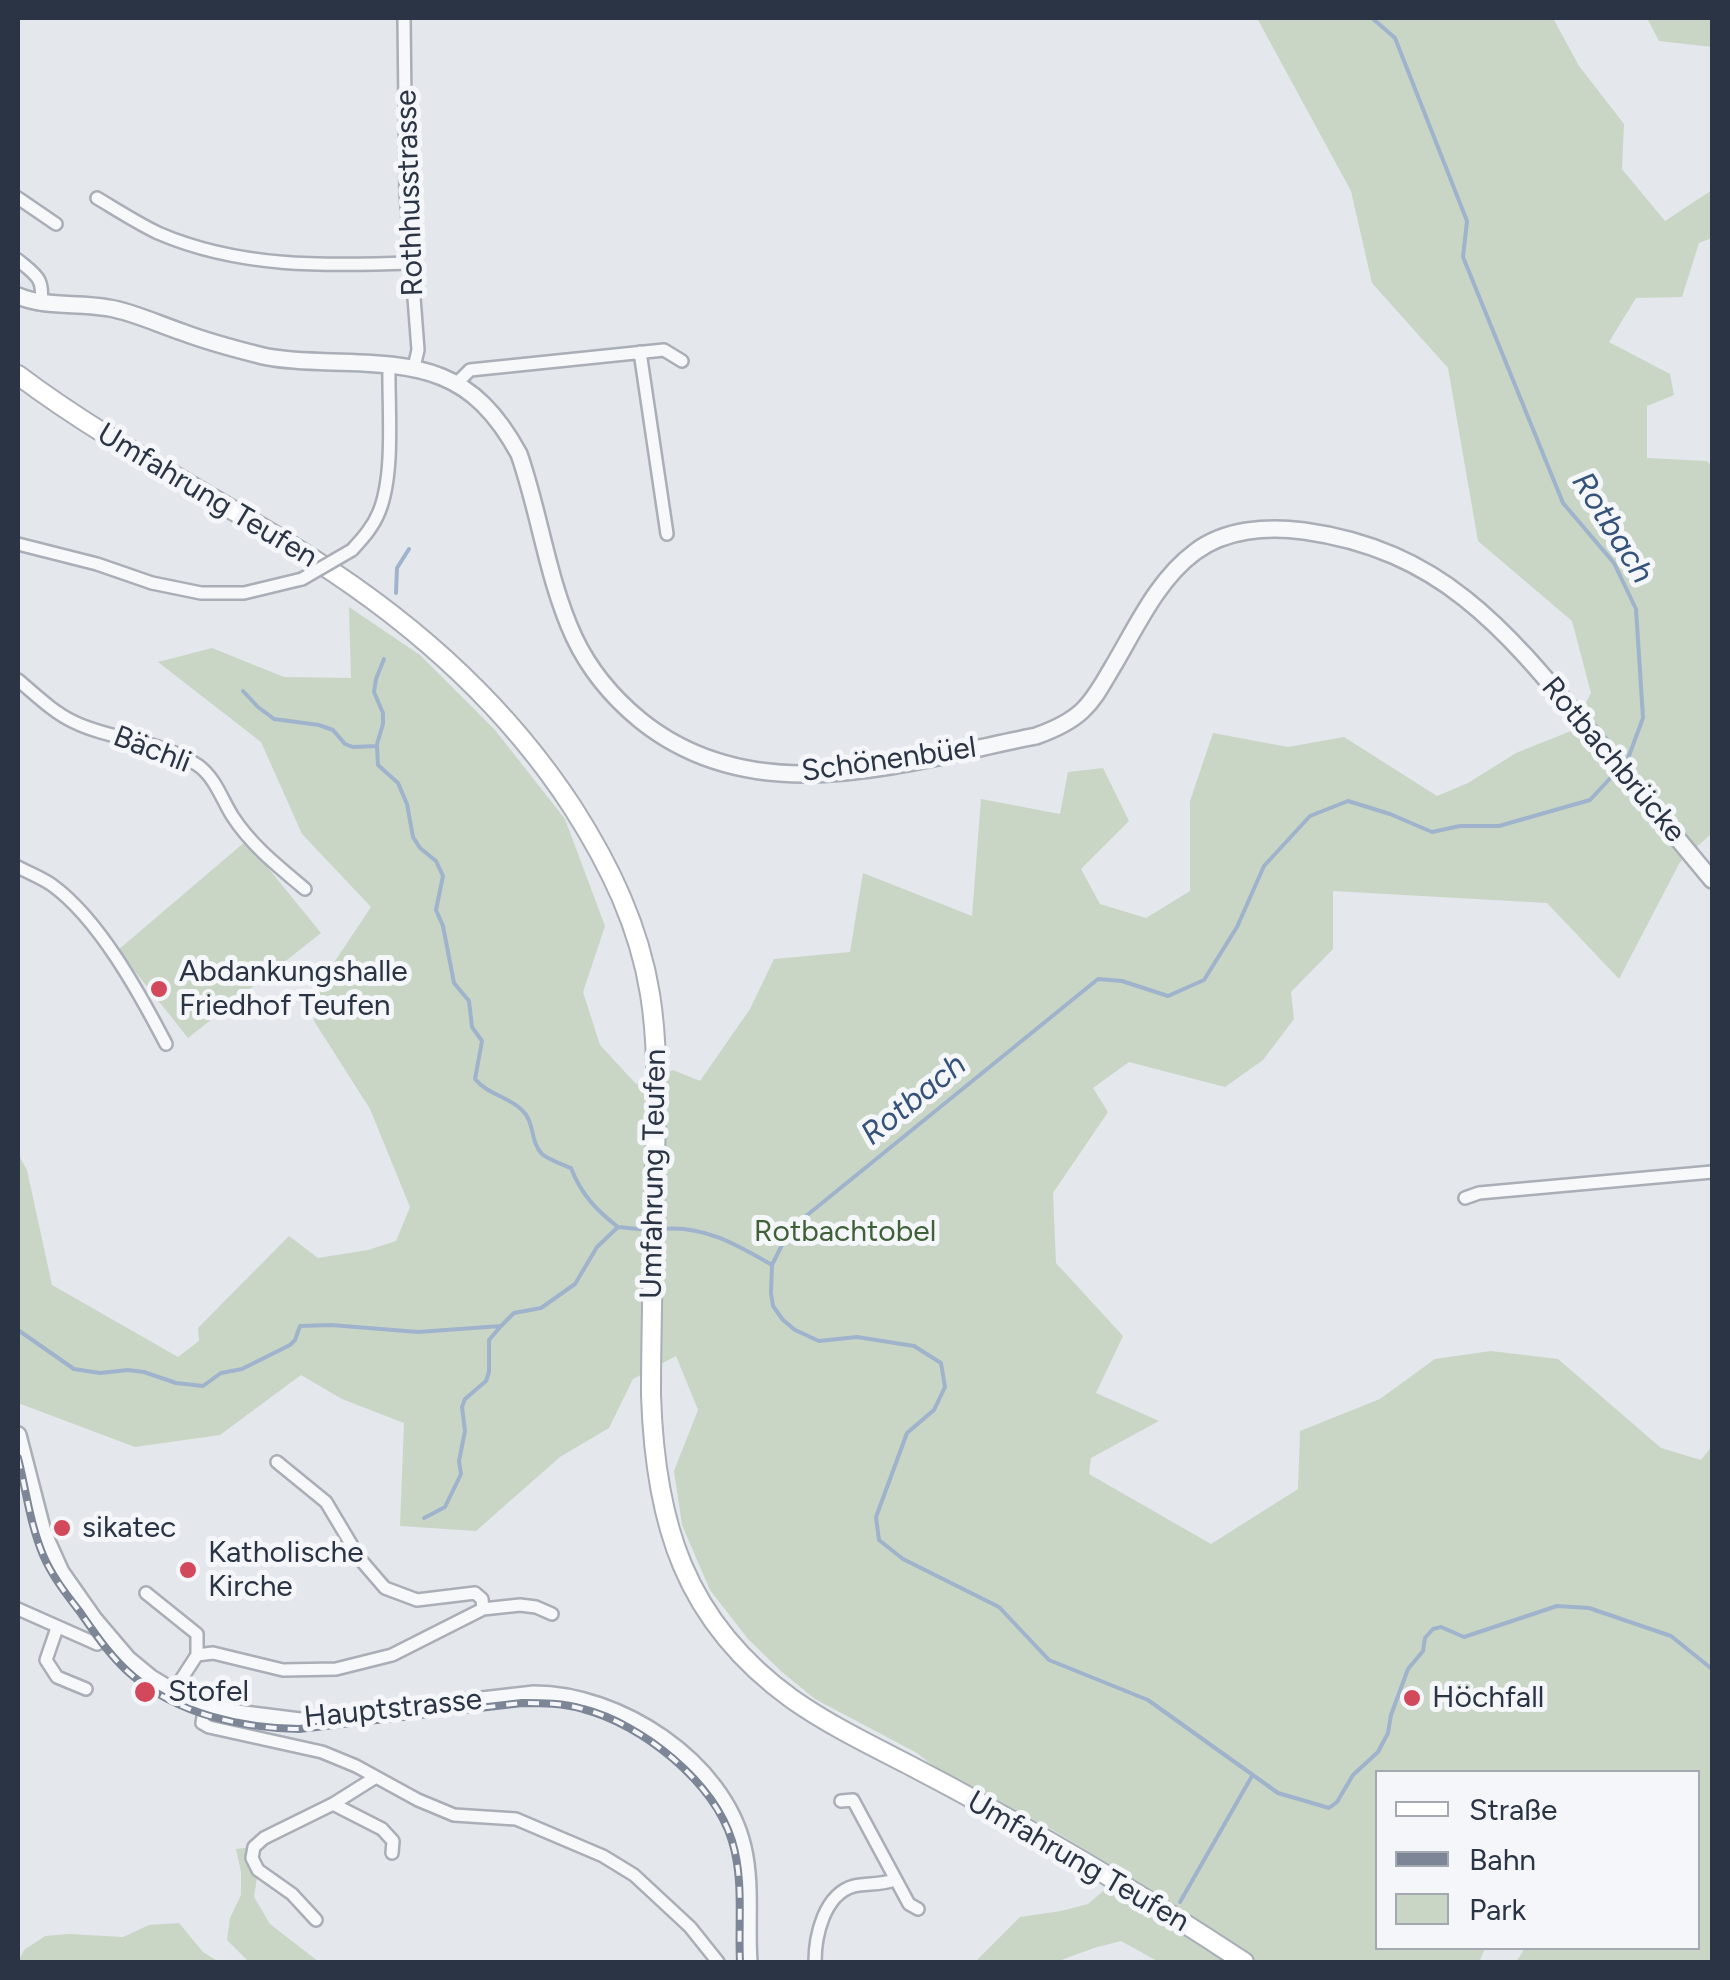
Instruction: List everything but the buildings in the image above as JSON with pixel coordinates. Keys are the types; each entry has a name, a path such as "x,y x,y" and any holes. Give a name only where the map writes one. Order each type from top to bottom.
{"main road":[{"name":"Umfahrung Teufen","path":"18,376 100,432 285,542 422,638 476,688 547,770 602,856 628,912 651,998 657,1081 652,1426 660,1492 674,1544 692,1588 716,1626 748,1662 793,1700 1074,1854 1244,1962"}],"street":[{"name":"Rothhusstrasse","path":"404,18 406,193 418,350 414,367"},
{"path":"18,198 56,224"},
{"path":"97,198 156,232 246,260 336,266 411,264"},
{"path":"18,260 43,286 41,304"},
{"path":"18,296 41,304 109,308 269,358 414,367 457,383 470,370 640,352 664,350 682,361"},
{"path":"640,352 667,534"},
{"path":"18,544 152,583 201,593 244,593 302,578 328,566 352,550 380,510 386,488 390,364"},
{"name":"Schönenbüel","path":"457,383 484,404 519,454 555,587 592,668 626,709 658,735 738,769 808,775 874,768 1036,736 1062,725 1081,712 1101,688 1163,583 1196,550 1218,539"},
{"name":"Rotbachbrücke","path":"1218,539 1240,532 1295,530 1390,554 1446,584 1474,604 1530,659 1712,880"},
{"name":"Bächli","path":"18,680 77,723 154,746 202,768 250,838 304,890"},
{"path":"18,867 52,885 83,914 148,1009 166,1044"},
{"path":"1465,1198 1479,1193 1712,1172"},
{"name":"Hauptstrasse","path":"18,1435 43,1532 69,1585 138,1669 173,1692 205,1706 300,1721 534,1694 561,1695 606,1707 658,1736 707,1776 726,1802 739,1832 747,1864 749,1962"},
{"path":"277,1462 326,1502 360,1559 385,1588 417,1600 475,1592 483,1609"},
{"path":"146,1593 197,1634 197,1655 173,1692"},
{"path":"197,1655 213,1653 283,1670 336,1669 392,1654 483,1609 520,1605 552,1614"},
{"path":"18,1609 97,1644 109,1638"},
{"path":"57,1628 46,1660 57,1677 86,1689"},
{"path":"205,1706 202,1723 209,1727 322,1752 454,1815 516,1819 602,1856 634,1875 690,1927 718,1962"},
{"path":"316,1920 292,1894 258,1870 252,1858 254,1847 376,1777"},
{"path":"841,1801 853,1800 908,1904 918,1909"},
{"path":"334,1804 382,1829 393,1841 392,1852"},
{"path":"815,1962 815,1940 840,1893 894,1880"}],"green space":[{"name":"Rotbachtobel","path":"1257,18 1553,18 1579,66 1624,124 1622,169 1665,221 1712,190 1712,238 1699,243 1682,297 1636,298 1609,342 1670,374 1674,395 1647,406 1647,458 1707,461 1712,466 1712,833 1680,862 1619,979 1547,903 1333,891 1333,949 1291,992 1294,1019 1263,1060 1225,1087 1129,1062 1093,1088 1108,1112 1053,1193 1056,1263 1123,1336 1096,1393 1159,1421 1091,1458 1089,1474 1211,1544 1298,1489 1300,1431 1380,1399 1435,1359 1491,1351 1558,1359 1661,1448 1701,1460 1712,1446 1712,1962 1516,1962 1524,1950 1700,1950 1700,1770 1375,1770 1375,1950 1484,1950 1480,1960 1159,1962 1121,1941 1056,1962 975,1962 1020,1917 1088,1904 1124,1873 815,1699 748,1639 710,1590 682,1525 674,1471 698,1410 676,1356 633,1379 609,1428 560,1457 476,1531 400,1526 404,1423 342,1399 301,1375 220,1435 135,1447 18,1403 18,1154 27,1170 52,1285 178,1357 199,1341 198,1328 289,1236 318,1258 396,1241 410,1207 370,1109 314,1021 315,991 371,907 302,834 261,742 158,662 212,648 284,677 351,678 349,607 420,655 495,730 565,819 605,926 583,992 600,1045 636,1084 673,1070 700,1081 750,1009 774,959 850,952 863,873 972,916 981,799 1060,814 1068,772 1103,768 1129,821 1081,869 1100,904 1146,918 1190,891 1190,801 1213,733 1288,747 1344,737 1437,796 1468,783 1516,753 1571,731 1591,693 1572,621 1478,541 1448,368 1372,283 1351,191"},
{"path":"1647,18 1712,18 1712,47 1659,41"},
{"path":"246,841 321,933 188,1038 118,950"},
{"path":"254,1847 258,1870 254,1897 270,1924 319,1962 249,1962 227,1940 230,1918 241,1895 236,1849"},
{"path":"179,1923 203,1952 219,1962 18,1962 24,1950 45,1936 123,1937 149,1925"}],"waterway":[{"name":"Rotbach","path":"1372,18 1395,38 1467,221 1463,257 1563,503 1614,563 1636,609 1643,718 1623,765"},
{"path":"396,593 397,568 409,549"},
{"path":"377,744 383,713 374,692 384,659"},
{"path":"243,691 274,719 319,725 333,730 353,747 377,746 378,765 398,783 407,804 413,837 436,861 443,876 436,910 454,983 469,1001 472,1027 482,1041 475,1079 522,1110 542,1154 571,1168 590,1201 618,1227"},
{"name":"Rotbach","path":"1616,772 1590,800 1499,826 1460,826 1432,832 1348,801 1310,816 1264,866 1237,927 1204,980 1168,996 1122,981 1098,979 790,1229 772,1265 771,1293 773,1306 783,1320 819,1341 857,1337 914,1346 941,1363 945,1387 934,1410 907,1433 876,1517 879,1540 903,1559 999,1607 1049,1660 1148,1700 1278,1793 1329,1808 1337,1802 1353,1775 1378,1752 1408,1669 1423,1651 1425,1638 1433,1629 1441,1627 1464,1637 1557,1606 1589,1608 1671,1636 1712,1669"},
{"path":"18,1330 74,1369 144,1372 176,1383 203,1386 221,1373 242,1369 290,1345 300,1326 418,1332 501,1326 514,1313 541,1308 575,1284 597,1247 618,1227 648,1230"},
{"path":"662,1229 706,1233 772,1265"},
{"path":"424,1518 445,1507 461,1474 459,1461 465,1431 462,1407 465,1399 486,1381 489,1340 501,1326"},
{"path":"1180,1902 1252,1776"}],"railway":[{"path":"18,1458 35,1531 55,1578 119,1662 171,1701 233,1722 299,1729 522,1703 552,1704 606,1717 651,1742 693,1777 723,1819 732,1841 739,1886 740,1962"}],"place":[{"name":"Abdankungshalle Friedhof Teufen","path":"159,989"},
{"name":"sikatec","path":"62,1528"},
{"name":"Katholische Kirche","path":"188,1570"},
{"name":"Stofel","path":"145,1692"},
{"name":"Höchfall","path":"1412,1698"}]}
